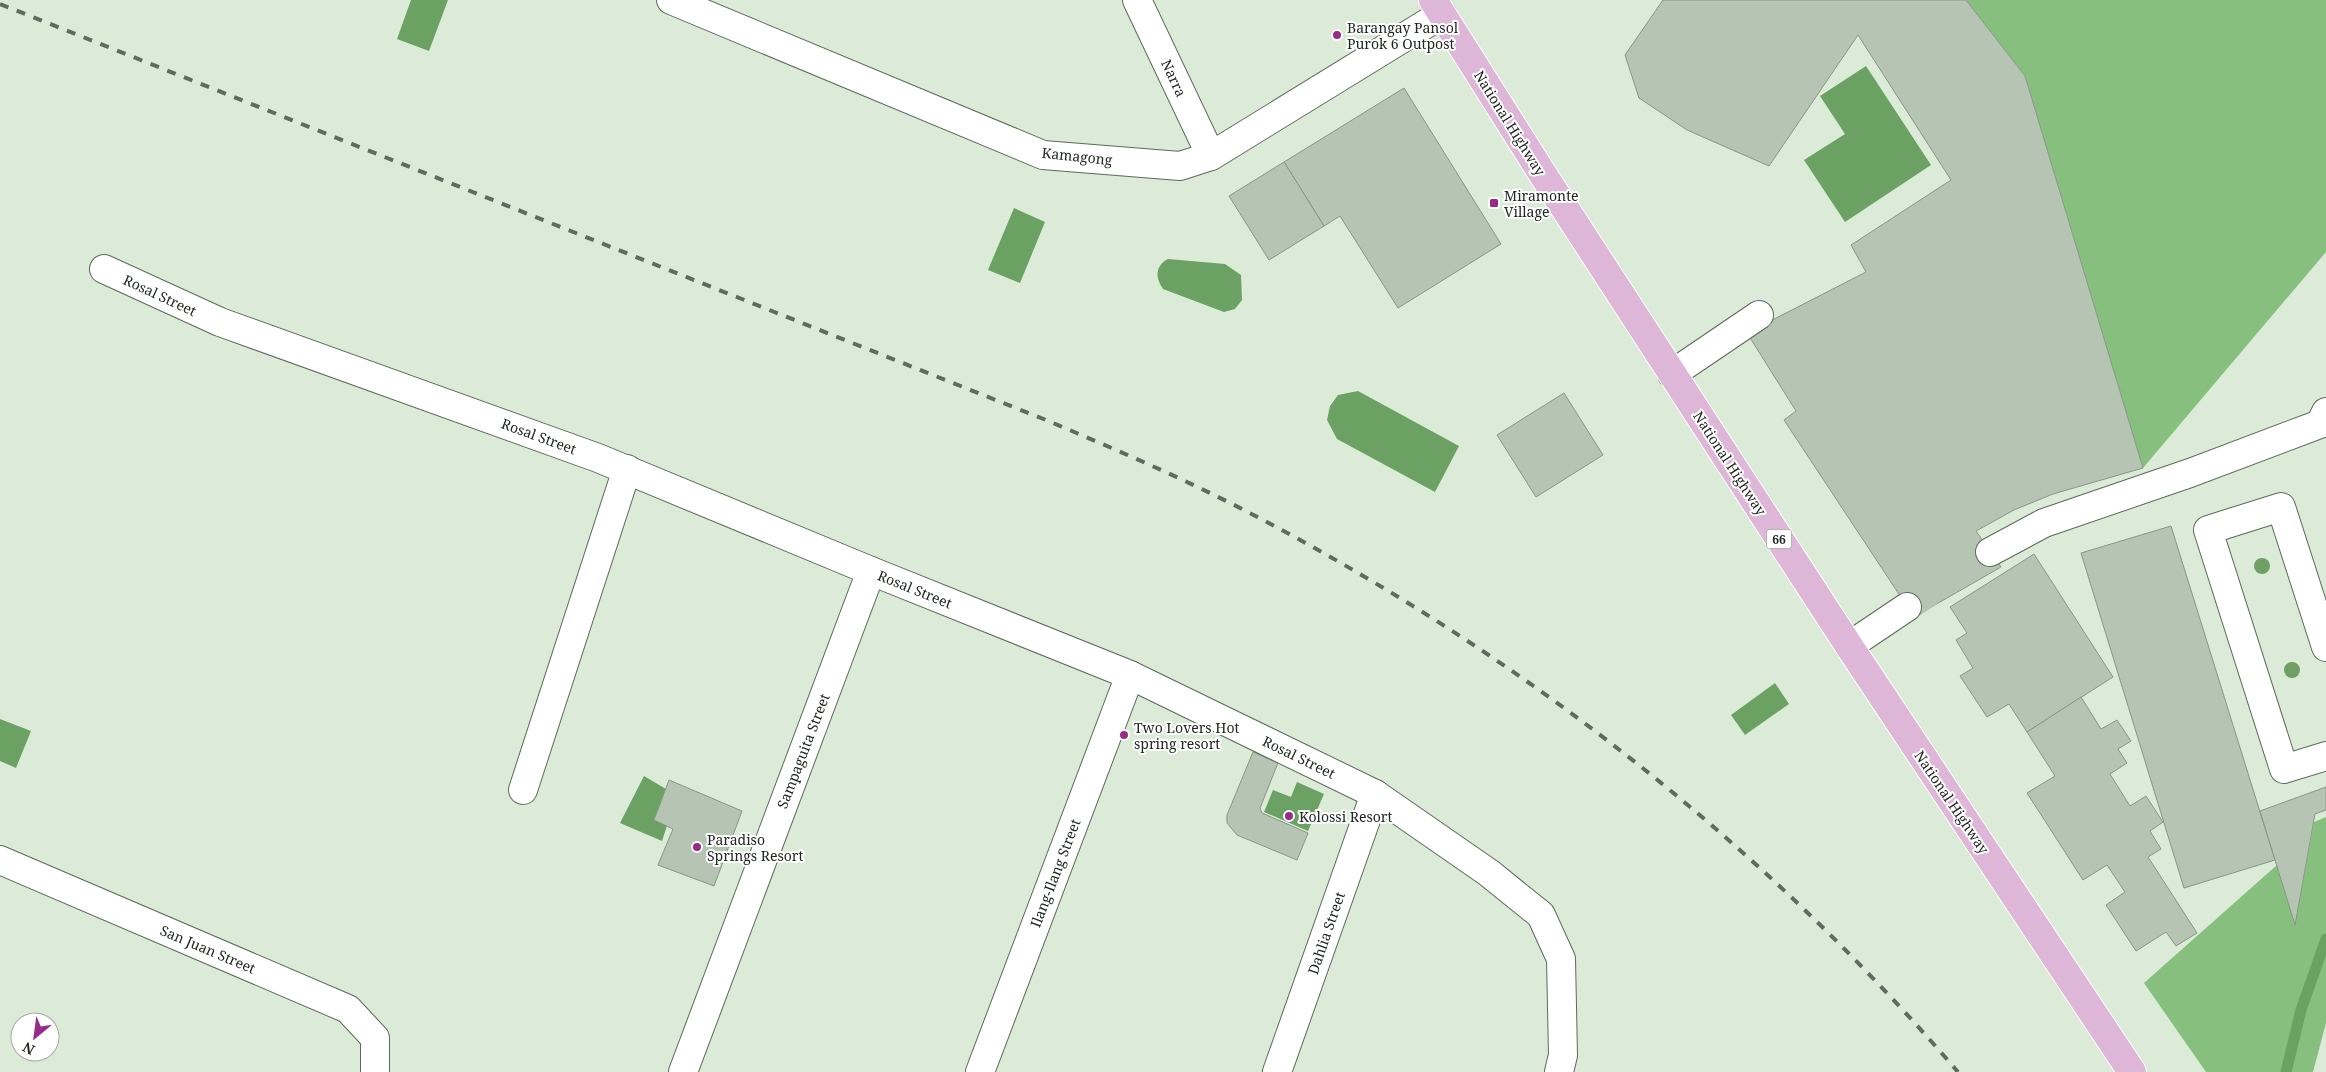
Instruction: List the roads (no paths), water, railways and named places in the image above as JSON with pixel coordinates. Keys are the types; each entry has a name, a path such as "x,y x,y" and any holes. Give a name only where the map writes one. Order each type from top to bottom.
{"main road":[{"name":"National Highway","path":"1438,7 1672,374 1849,646 2132,1072"}],"street":[{"name":"Kamagong","path":"671,0 1042,155 1180,166 1211,156 1438,7"},
{"name":"Narra","path":"1137,0 1211,156"},
{"name":"Rosal Street","path":"104,269 220,322 627,469 871,571 1130,675 1375,794 1489,873 1541,915 1561,959 1563,1055 1559,1072"},
{"path":"1672,374 1759,315"},
{"path":"1990,552 2044,523 2320,424 2326,412"},
{"path":"523,790 627,469"},
{"path":"2326,647 2281,507 2208,530 2284,769 2326,756"},
{"name":"Sampaguita Street","path":"683,1072 871,571"},
{"path":"1849,646 1907,607"},
{"name":"Ilang-Ilang Street","path":"980,1072 1130,675"},
{"name":"Dahlia Street","path":"1277,1072 1375,794"},
{"name":"San Juan Street","path":"0,860 348,1009 375,1038 375,1072"}],"waterway":[{"path":"2286,1072 2301,1010 2326,939"}],"tunnel":[{"path":"1907,607 1990,552"}],"railway":[{"path":"0,4 1046,420 1218,497 1343,564 1441,624 1536,688 1627,756 1716,829 1800,906 1881,987 1958,1072"}],"place":[{"name":"Barangay Pansol Purok 6 Outpost","path":"1337,35"},
{"name":"Miramonte Village","path":"1494,203"},
{"name":"Two Lovers Hot spring resort","path":"1124,735"},
{"name":"Kolossi Resort","path":"1289,816"},
{"name":"Paradiso Springs Resort","path":"697,847"}]}
